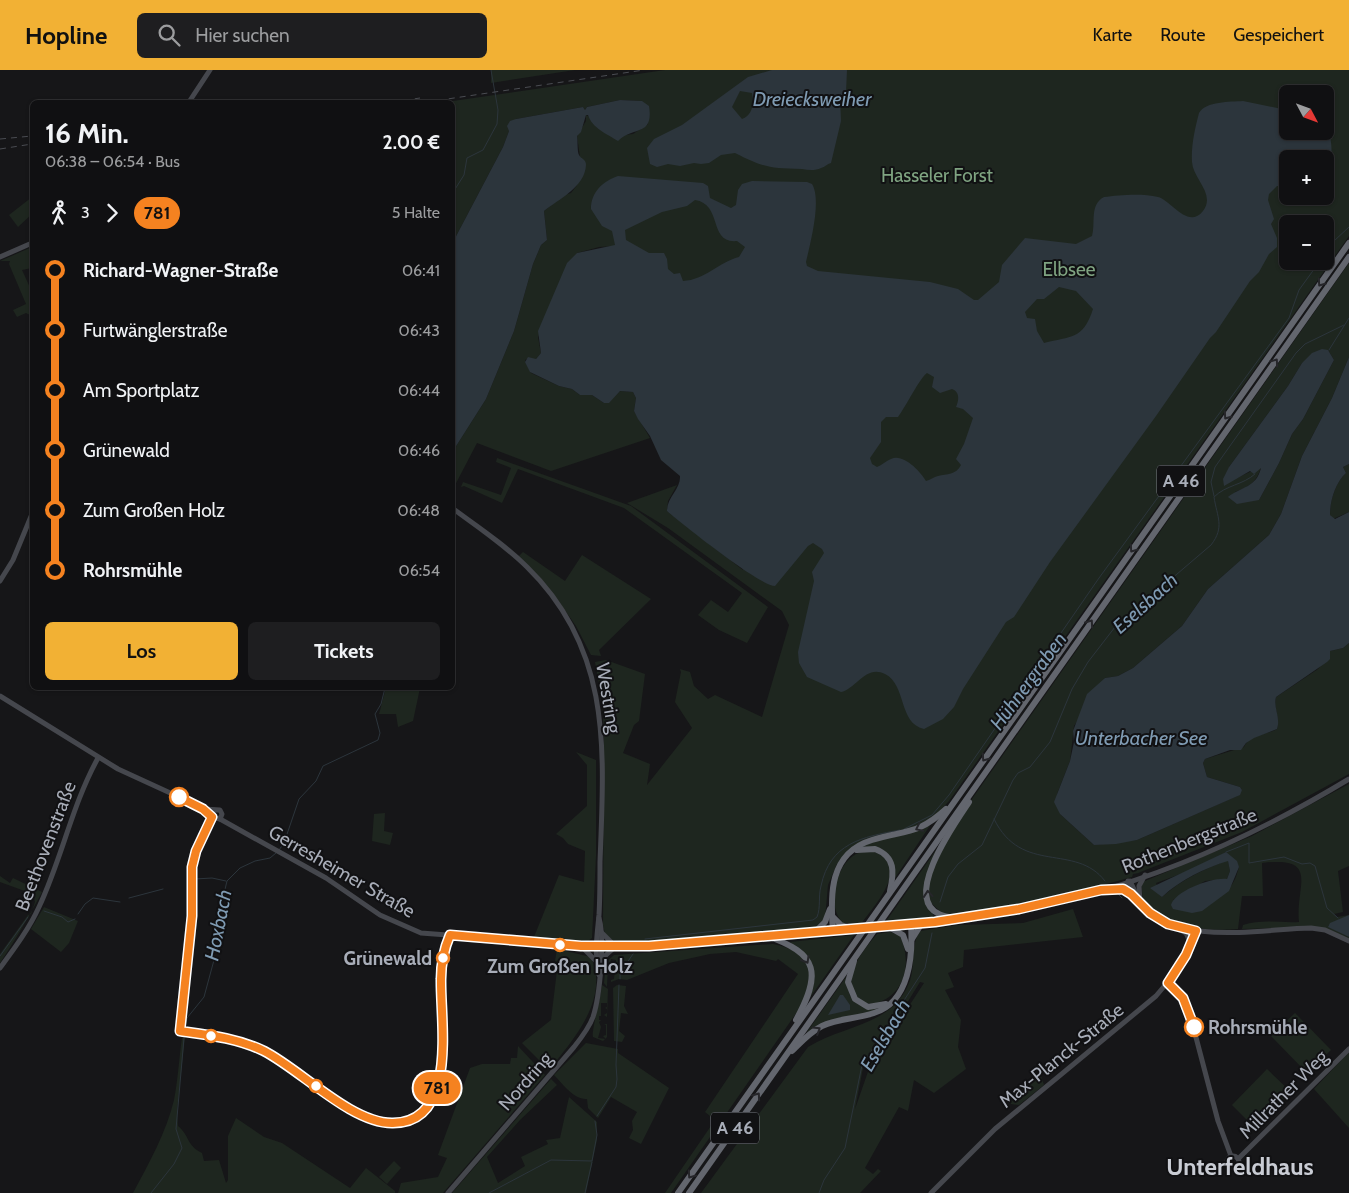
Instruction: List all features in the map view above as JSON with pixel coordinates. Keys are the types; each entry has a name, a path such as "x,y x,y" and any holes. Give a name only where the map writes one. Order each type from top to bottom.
{"highway":[{"name":"A 46","path":"678,1193 1349,244"},
{"name":"A 46","path":"688,1193 1349,257"},
{"path":"962,918 942,916 936,912 927,900 927,886 938,854 988,774 989,767"},
{"path":"833,931 830,894 834,879 850,854 872,840 908,833 925,826 957,798"},
{"path":"850,854 870,847 885,853 894,870 889,895"},
{"path":"815,932 825,922 831,905"},
{"path":"832,916 841,925 852,929"},
{"path":"911,944 922,923"},
{"path":"780,1062 806,1038 823,1026 880,1011 894,999 907,979 911,944 910,924"},
{"path":"887,926 903,935 910,952"},
{"path":"766,936 796,948 804,956 812,972 809,996 780,1049"},
{"path":"856,955 848,982 855,999 863,1005 874,1007 894,999"}],"main road":[{"path":"190,100 210,70"},
{"path":"0,257 30,244"},
{"name":"Westring","path":"455,510 509,550 540,580 569,620 588,661 597,694 602,739 598,947"},
{"path":"0,581 13,560 30,519"},
{"path":"0,696 130,776 212,813 220,810 221,817 214,819 212,813"},
{"name":"Beethovenstraße","path":"0,968 18,944 40,907 77,802 98,758"},
{"name":"Rothenbergstraße","path":"852,929 962,918 1019,909 1101,890 1192,858 1252,832 1349,779"},
{"name":"Gerresheimer Straße","path":"221,817 326,878 376,912 417,931 581,946 616,947 852,929"},
{"path":"1140,903 1139,886 1146,875"},
{"path":"1129,881 1140,903"},
{"path":"1129,881 1131,894"},
{"path":"1101,890 1123,889 1131,894 1150,913 1186,933 1192,944"},
{"name":"Westring","path":"598,918 601,932 598,947"},
{"path":"1173,926 1196,931 1223,932 1311,928 1325,930 1349,941"},
{"name":"Max-Planck-Straße","path":"931,1193 994,1129 1145,1005 1168,983 1192,944 1196,931"},
{"path":"581,946 598,962 616,947 601,932"},
{"name":"Nordring","path":"448,1193 583,1036 594,1013 599,976 598,947"},
{"path":"1168,983 1183,998 1188,1007 1216,1114 1230,1156 1227,1164 1230,1169 1235,1168 1238,1159 1236,1155 1230,1156"},
{"name":"Millrather Weg","path":"1238,1159 1349,1048"}],"green space":[{"path":"491,70 575,70 491,83"},
{"name":"Elbsee","path":"665,70 1349,70 1349,236 1334,257 1334,215 1279,215 1279,270 1325,270 949,801 937,814 920,826 869,839 837,864 828,885 825,919 816,927 660,942 612,940 605,934 603,925 604,732 602,700 595,662 606,660 645,674 639,721 634,725 623,753 650,764 647,785 692,728 675,702 680,669 690,672 694,686 708,699 715,695 762,717 789,625 782,611 668,528 627,503 677,485 668,501 667,511 743,570 686,292 614,246 599,247 577,253 538,337 541,353 536,359 526,359 525,361 531,373 559,386 572,389 580,395 592,395 604,403 620,391 633,392 636,398 634,411 650,438 551,471 477,443 455,485 455,448 486,399 514,331 533,264 541,245 547,240 544,211 564,195 571,193 577,185 580,157 577,136 586,121 586,115 624,135 633,134 648,124 642,101 620,100 587,107 585,110 583,107 516,119 503,147 455,238 455,101"},
{"path":"30,199 30,216 18,227 9,215"},
{"path":"30,248 30,268 22,270 30,288 30,315 26,313 17,317 13,310 26,304 9,264 10,261 0,261"},
{"path":"1349,263 1349,357 1332,398 1302,456 1281,514 1269,535 1208,589 1182,626 1133,668 1118,676 1105,678 1074,726 1070,761 1057,794 1060,814 1094,845 1137,840 1237,796 1242,790 1240,787 1207,777 1203,763 1205,759 1244,747 1254,737 1277,729 1276,697 1318,669 1330,655 1330,651 1343,648 1349,643 1349,774 1242,832 1138,873 1145,872 1133,874 1132,877 1049,900 968,914 943,914 930,902 931,877 942,849 972,799","holes":["1328,350 1334,360 1303,419 1292,434 1259,500 1235,492 1252,483 1261,467 1232,480 1229,467 1288,386 1302,363"]},
{"path":"497,458 631,506 768,607 747,643 719,630 698,615 711,600 728,612 742,593 624,508 518,469 502,503 464,486 461,487 463,482 501,495 511,468 496,462"},
{"path":"1349,464 1349,512 1333,519 1330,515 1332,498 1336,487 1346,473 1343,467"},
{"path":"523,552 565,581 582,555 651,599 599,650 601,656 591,655 576,626 555,596 519,556"},
{"path":"385,690 420,690 413,721 398,727 396,714 379,714"},
{"path":"576,752 596,760 596,856 592,938 588,941 534,937 559,875 584,882 585,851 568,844 556,834 587,806 587,765"},
{"path":"1349,784 1349,866 1338,871 1343,912 1334,914 1337,917 1349,915 1328,926 1349,937 1349,939 1314,927 1242,929 1243,925 1257,922 1299,922 1301,876 1299,869 1292,864 1280,862 1262,863 1263,896 1242,896 1238,929 1212,930 1187,926 1163,916 1143,900 1141,883 1252,836","holes":["1226,852 1239,867 1231,886 1210,905 1173,900 1205,881 1227,879 1230,871 1228,860 1193,876 1177,885 1162,897 1156,883 1194,869"]},
{"path":"385,813 384,831 393,833 390,845 372,841 374,814"},
{"path":"933,821 895,878 890,858 861,846"},
{"path":"943,840 930,867 928,906 935,918 887,920"},
{"path":"871,851 883,857 890,865 887,885 882,896 861,924 843,923 835,907 835,887 838,877 843,867 856,854"},
{"path":"0,876 10,883 13,878 42,892 32,910 35,902 33,894 0,882"},
{"path":"44,907 78,921 69,943 61,952 31,929"},
{"path":"1073,909 1083,937 964,950 963,967 948,973 954,987 945,990 961,1020 958,1047 966,1069 934,1093 914,1080 908,1111 899,1107 865,1168 873,1174 878,1169 881,1171 860,1193 701,1193 808,1047 879,1016 891,1008 901,997 911,977 915,943 920,931 958,925 1023,923","holes":["920,982 924,983 870,1066 855,1109 864,1063 886,1036 890,1025 897,1019"]},
{"path":"30,914 16,937 0,963 0,954"},
{"path":"890,932 900,935 906,960 903,979 893,993 881,1001 868,1003 857,999 851,987 856,964 877,934"},
{"path":"854,935 809,999 813,983 811,967 803,953 790,942"},
{"path":"773,944 786,947 795,952 807,963 809,980 804,1002 671,1193 665,1193 715,1120 705,1112 798,974 778,959 776,961 736,952 710,954 669,963 627,980 619,979 611,982 614,979 616,960 611,959 610,964 608,964 607,987 604,983 606,962 614,955"},
{"path":"557,949 591,957 596,973 596,988 586,1018 578,1032 549,1070 522,1043 551,1020 558,962 555,961"},
{"path":"846,977 850,996 880,1010 836,1020 808,1034 807,1032"},
{"path":"602,985 608,989 607,1017 604,1015 607,1013 605,1008 607,1003 601,1003 601,1016 599,1016 601,1027 598,1038 605,1039 603,1041 593,1037"},
{"path":"617,985 626,986 624,1006 628,1014 621,1013 619,1031 625,1036 622,1042 614,1041 613,988"},
{"path":"1295,1013 1331,1050 1307,1073 1271,1036"},
{"path":"604,1024 607,1024 606,1039 603,1036 606,1035 606,1025"},
{"path":"185,1037 177,1110 178,1126 185,1133 193,1147 202,1153 204,1161 219,1160 226,1183 228,1180 228,1136 236,1118 264,1137 282,1143 350,1188 366,1168 395,1191 395,1193 133,1193 157,1148 171,1112 182,1038"},
{"path":"586,1043 618,1049 618,1053 669,1088 641,1144 629,1138 633,1130 632,1121 637,1112 611,1097 598,1118 588,1108 587,1099 582,1099 573,1094 554,1075"},
{"path":"518,1046 545,1075 443,1193 398,1193 401,1183 438,1177 447,1158 438,1155 470,1068 482,1064 510,1064 511,1058 517,1058"},
{"path":"1349,1052 1349,1128 1314,1089"},
{"path":"1267,1069 1291,1092 1255,1128 1232,1105"},
{"path":"1040,1073 1044,1085 1019,1105 1011,1104 1008,1099 1023,1084"},
{"path":"551,1079 557,1085 520,1120 487,1157 498,1183 525,1166 521,1157 548,1144 546,1140 560,1138 569,1097 597,1122 597,1140 586,1193 452,1193"},
{"path":"394,1161 401,1168 387,1184 379,1177"}],"water":[{"name":"Dreiecksweiher","path":"772,70 847,70 846,92 840,97 841,121 831,163 814,170 774,167 753,162 735,153 721,155 709,163 694,163 680,166 668,164 657,167 650,164 647,148 654,139 682,125 748,77","holes":["740,91 752,93 751,112 742,119 732,107"]},
{"path":"620,100 642,101 649,106 650,116 645,127 624,136 618,141 596,127 588,115 586,115 581,132 577,136 578,153 586,163 585,173 570,192 544,211 547,240 541,245 533,264 514,331 486,399 455,448 455,238 503,147 509,131 507,126 510,121 583,107 585,110 587,107"},
{"name":"Elbsee","path":"1243,101 1279,108 1279,140 1330,140 1331,150 1279,150 1279,186 1269,194 1268,200 1274,219 1271,224 1277,238 1277,247 1269,254 1259,272 1250,281 1216,332 1050,562 1014,617 1006,622 963,689 954,707 943,719 924,729 910,719 897,686 885,674 872,672 841,692 807,677 799,663 798,652 814,581 812,572 824,553 822,549 813,543 808,546 775,586 754,576 667,511 669,501 680,481 680,476 661,460 650,436 638,419 634,411 636,398 633,392 620,391 609,403 604,403 592,395 580,395 572,389 559,386 530,372 525,362 528,357 536,359 541,353 538,331 567,263 577,253 615,245 612,231 602,226 591,209 593,197 599,188 607,181 618,176 703,183 708,186 710,198 731,208 736,205 738,190 742,184 752,181 807,182 812,184 815,191 816,211 806,262 807,266 818,271 930,282 958,289 974,300 978,300 999,282 1002,265 1025,238 1076,244 1092,236 1096,205 1104,197 1138,195 1158,197 1186,216 1197,216 1203,211 1207,199 1192,162 1193,143 1199,113 1207,106","holes":["695,200 704,203 713,216 722,236 728,240 737,241 745,247 739,257 698,278 683,281 680,273 674,274 668,269 664,253 649,253 626,240 625,230 662,212 687,206","1059,287 1076,291 1093,309 1080,332 1069,337 1044,343 1037,331 1035,319 1027,318 1025,312 1037,299 1044,299","927,373 934,377 932,387 940,393 952,389 955,390 958,396 956,407 963,409 973,418 964,444 956,459 961,465 957,471 926,481 920,472 901,458 891,459 877,467 872,464 870,458 881,442 881,422 886,417 898,417"]},
{"path":"1322,349 1328,350 1334,360 1303,419 1292,434 1259,500 1237,504 1228,497 1252,483 1259,475 1261,468 1254,474 1250,471 1224,486 1223,479 1229,467 1288,386 1302,363 1312,353"},
{"name":"Unterbacher See","path":"1349,357 1349,464 1343,467 1346,473 1334,492 1330,515 1335,519 1349,512 1349,643 1343,648 1330,651 1330,659 1327,662 1276,697 1277,729 1254,738 1246,743 1241,750 1230,750 1205,759 1203,763 1207,777 1240,787 1242,790 1240,795 1137,840 1116,844 1094,845 1060,814 1054,802 1070,761 1074,742 1073,731 1087,694 1105,678 1118,676 1133,668 1182,626 1208,589 1269,535 1281,514 1302,456 1332,398"},
{"path":"1226,852 1237,861 1239,867 1229,891 1202,911 1192,913 1173,909 1171,905 1179,895 1195,886 1212,880 1227,879 1230,871 1228,861 1193,875 1162,897 1150,888"},
{"path":"1349,915 1349,937 1328,927 1330,923"},
{"path":"840,995 843,995 850,1005 850,1010 828,1015"}],"waterway":[{"name":"Hoxbach","path":"455,189 464,175 467,158 483,150 497,124 498,110 491,70"},
{"name":"Hühnergraben","path":"1334,241 1349,227"},
{"name":"Hühnergraben","path":"904,829 932,815 949,795 1099,578 1289,318 1299,290 1313,270"},
{"name":"Eselsbach","path":"1329,350 1349,318"},
{"path":"1214,496 1211,482 1215,467 1296,353 1305,344 1344,325"},
{"name":"Eselsbach","path":"940,902 948,877 958,864 982,845 1013,780 1018,773 1030,767 1050,742 1072,689 1088,662 1115,627 1211,545 1218,533 1219,527 1214,497 1255,474"},
{"name":"Hoxbach","path":"279,850 284,843 299,799 316,781 323,766 378,740 380,733 375,714 381,704 384,690"},
{"path":"994,819 1006,836 1019,847 1034,853 1079,863 1093,869 1105,881"},
{"name":"Hühnergraben","path":"645,939 813,920 817,917 820,890 825,872 840,851 861,839 900,830"},
{"path":"1226,852 1249,843 1249,863 1284,857 1302,864 1310,863 1315,866 1327,908 1338,918"},
{"name":"Hoxbach","path":"185,1027 187,1018 204,997 214,960 214,935 227,881 240,868 255,861 270,858 276,853"},
{"path":"195,879 212,878 226,881"},
{"path":"129,898 163,889"},
{"path":"1119,895 1122,898"},
{"path":"78,914 85,904 93,898 120,902"},
{"path":"44,911 62,917 68,922 75,919"},
{"path":"0,956 28,917"},
{"name":"Eselsbach","path":"819,1193 824,1180 845,1148 862,1065 925,968 932,933"},
{"name":"Hühnergraben","path":"620,979 620,973 633,954"},
{"name":"Hühnergraben","path":"597,1116 616,1087 619,985"},
{"name":"Hoxbach","path":"151,1193 174,1164 182,1148 176,1129 184,1038"},
{"name":"Hühnergraben","path":"489,1193 551,1160 592,1161 597,1135 595,1121"},
{"path":"585,1193 592,1162"}],"railway":[{"path":"441,100 644,70"},
{"path":"406,100 420,98"},
{"path":"0,139 30,136"},
{"path":"0,149 30,144"}],"bus line":[{"name":"781","path":"179,797 203,809 212,817 198,845 192,863 192,916 180,1031 232,1039 266,1052 361,1116 381,1122 399,1123 418,1115 435,1094 440,1073 443,1035 440,978 446,944 450,935 581,946 649,946 935,922 1019,909 1101,890 1125,889 1150,913 1168,924 1196,931 1192,944 1168,983 1183,998 1194,1027"}],"place":[{"name":"Zum Großen Holz","path":"560,945"},
{"name":"Grünewald","path":"443,958"},
{"name":"Rohrsmühle","path":"1194,1027"}],"district":[{"name":"Unterfeldhaus","path":"1240,1167"}],"park label":[{"name":"Hasseler Forst","path":"937,175"}]}
